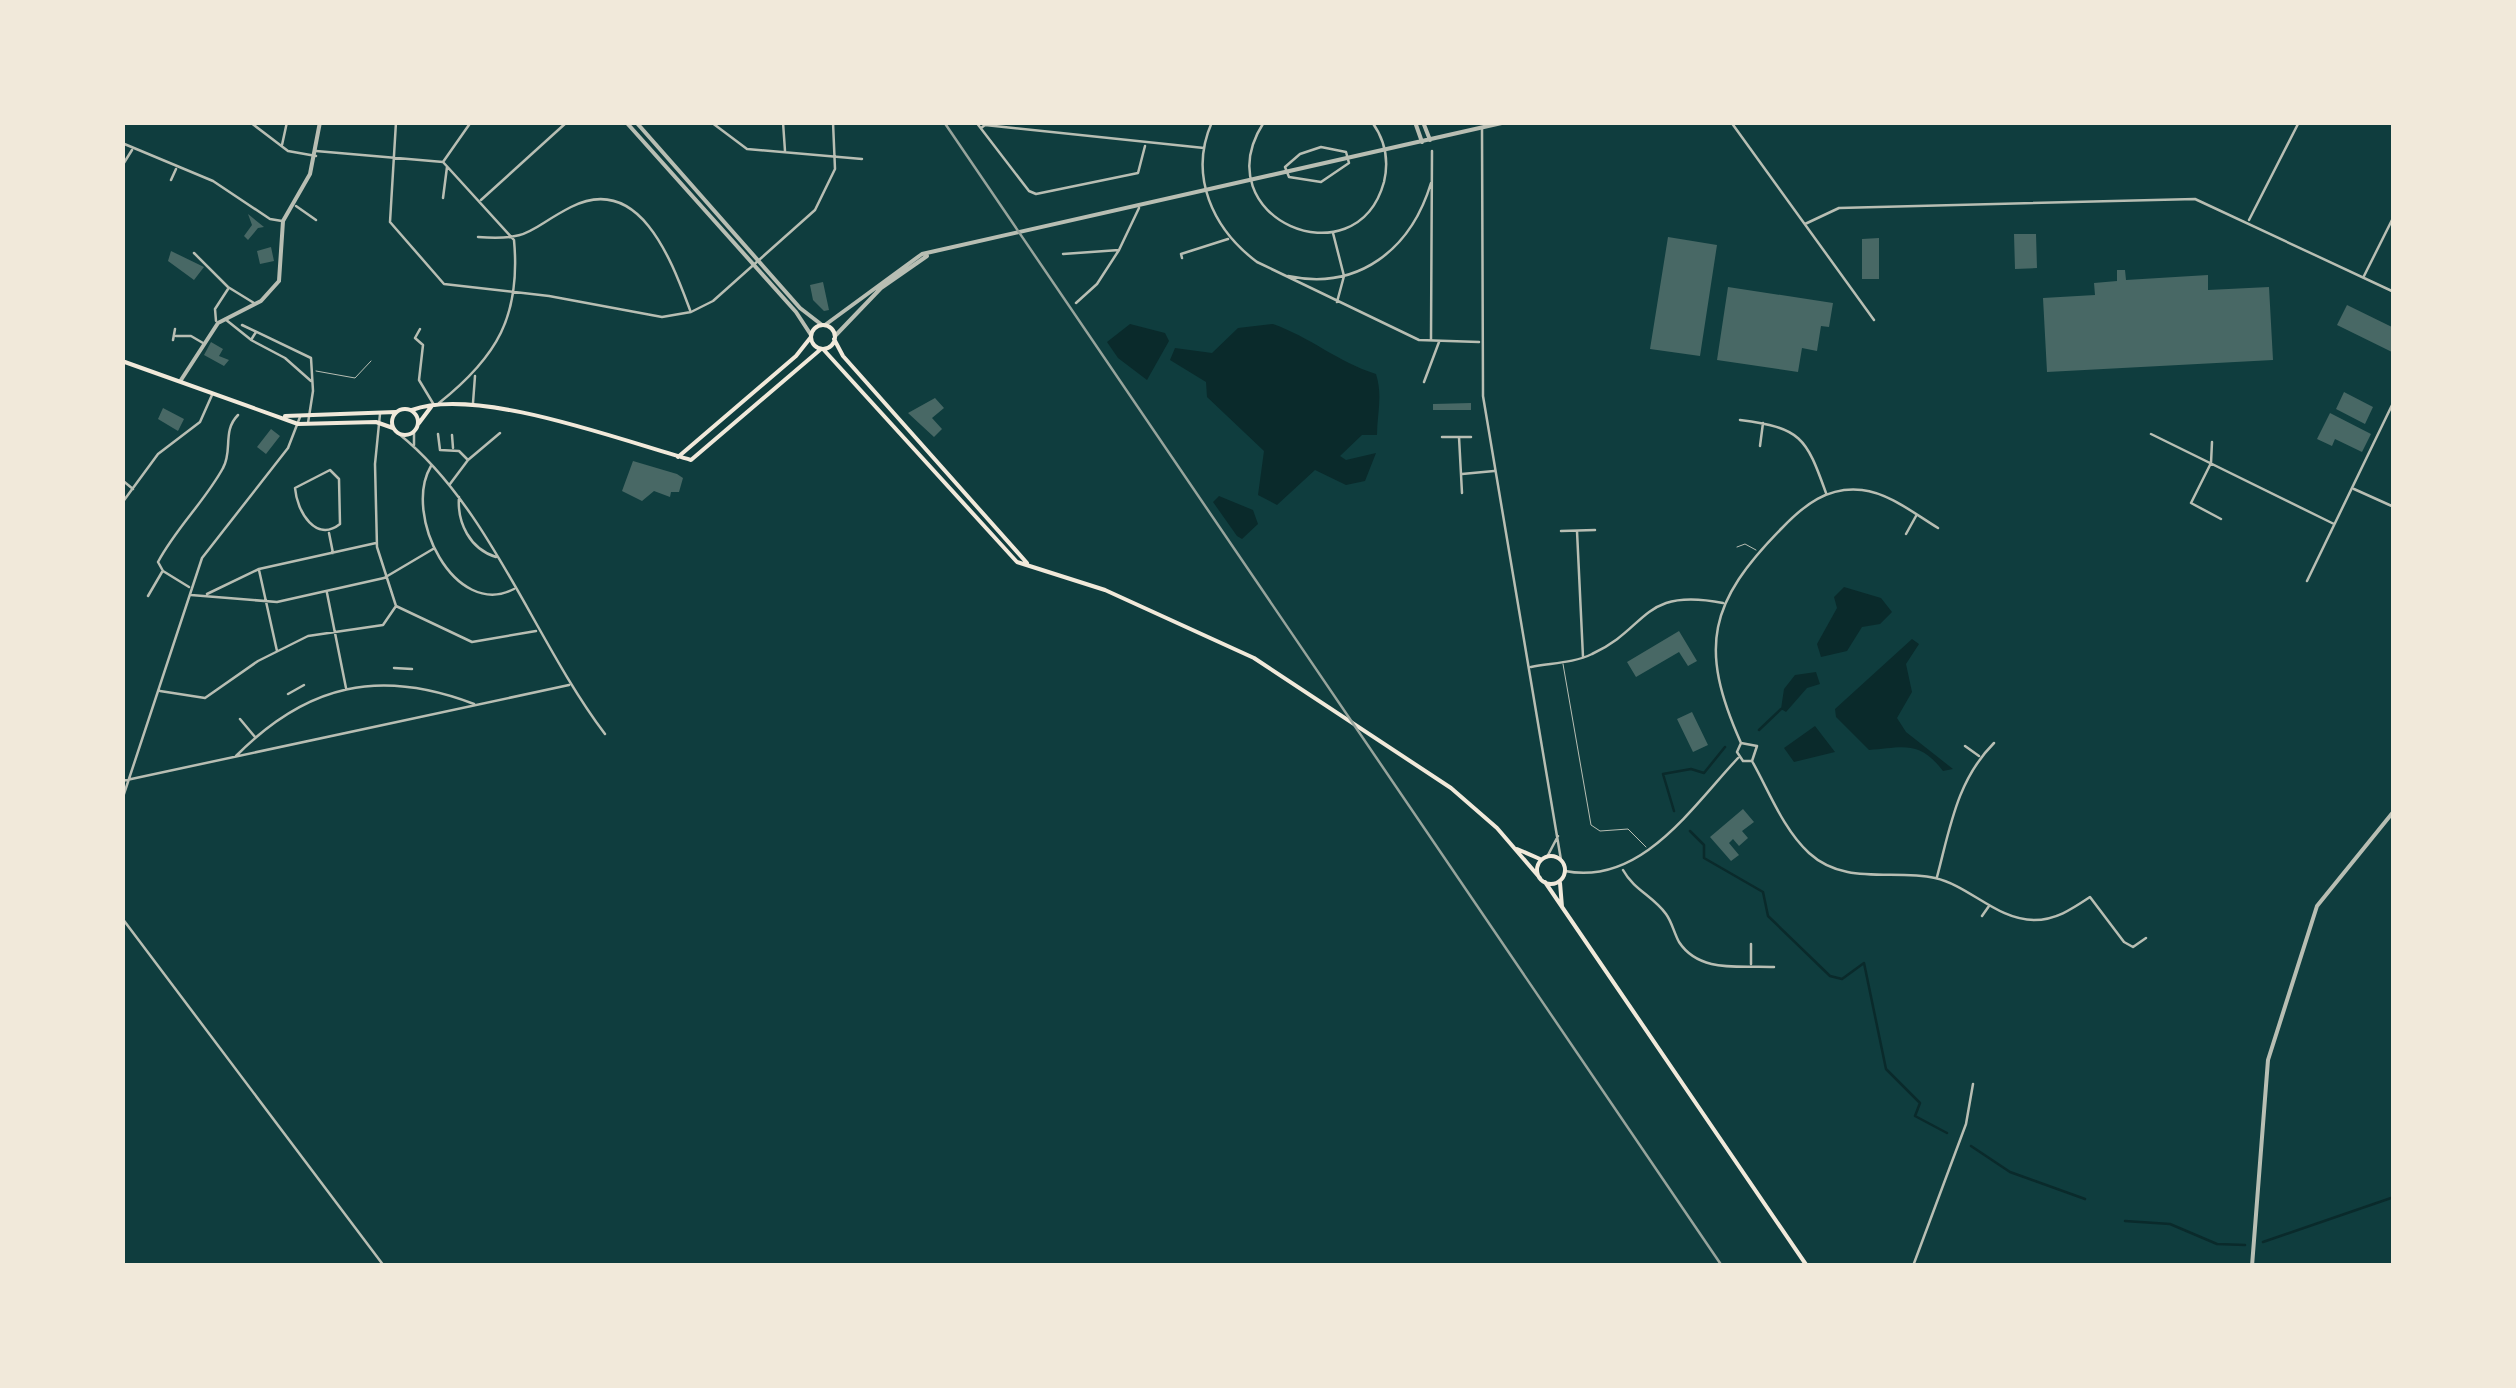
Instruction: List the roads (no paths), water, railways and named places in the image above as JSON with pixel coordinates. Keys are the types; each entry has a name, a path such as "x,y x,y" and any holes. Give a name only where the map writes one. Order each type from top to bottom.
{"main road":[{"path":"678,457 796,356 823,325 843,356 1017,562 1173,618 1300,687 1451,788 1517,849 1543,880 1807,1266"},
{"path":"811,336 1030,566"},
{"path":"299,420 473,404 523,413 696,459 783,377 834,338"},
{"path":"122,361 308,425 381,422 399,434 414,432 433,407"},
{"path":"412,410 419,423"},
{"path":"394,428 396,412"},
{"path":"1517,849 1561,860 1565,871 1557,891 1563,910"},
{"path":"1543,880 1538,868 1545,858"},
{"path":"1543,880 1562,879"}],"street":[{"path":"250,122 288,152 443,162 514,240 512,293 503,330 476,375 433,407 420,380 423,346 415,338 420,329"},
{"path":"281,146 286,122"},
{"path":"181,380 218,322 256,304 276,287 282,272 283,221 316,154 320,122"},
{"path":"396,122 388,210 402,241 444,284 662,316 691,312 713,300 815,210 832,182 838,156 833,122"},
{"path":"443,162 472,122"},
{"path":"480,201 567,122"},
{"path":"626,122 756,263 811,336"},
{"path":"636,122 658,153"},
{"path":"712,122 746,148 862,159"},
{"path":"783,122 786,152"},
{"path":"976,122 1030,192 1036,194 1138,174 1145,145"},
{"path":"1211,122 1204,148 1206,191 1230,238 1256,262 1430,342 1480,342"},
{"path":"1264,122 1251,149 1252,180 1262,204 1280,222 1306,233 1333,231 1354,223 1376,200 1386,170 1385,150 1372,122"},
{"path":"1415,122 1422,142"},
{"path":"1423,122 1430,140"},
{"path":"756,263 823,325 931,253 1506,122"},
{"path":"1731,122 1874,320"},
{"path":"2248,221 2299,122"},
{"path":"981,128 986,124 1145,145 1204,148"},
{"path":"1486,126 1480,342 1486,420 1561,860"},
{"path":"122,143 213,182 270,219 283,221"},
{"path":"1286,173 1292,159 1309,149 1335,148 1348,158"},
{"path":"122,166 132,149"},
{"path":"1430,342 1432,150"},
{"path":"1286,173 1296,180 1321,182 1344,170 1348,158"},
{"path":"442,198 448,166"},
{"path":"171,180 177,168"},
{"path":"1282,274 1304,279 1344,276 1384,259 1400,245 1422,214 1432,183"},
{"path":"1804,224 1839,208 2165,197 2206,202 2394,292"},
{"path":"478,237 514,240 586,202 624,205 649,225 666,250 691,312"},
{"path":"294,205 316,220"},
{"path":"1076,303 1097,284 1139,215 1139,206"},
{"path":"1422,214 1432,217"},
{"path":"2363,277 2394,216"},
{"path":"1333,231 1344,276 1338,302"},
{"path":"1182,258 1181,254 1230,238"},
{"path":"1064,254 1119,250"},
{"path":"194,252 228,287 256,304"},
{"path":"834,338 880,286"},
{"path":"218,322 213,316 228,287"},
{"path":"224,318 312,382"},
{"path":"242,325 311,358 308,425"},
{"path":"176,328 175,338 190,336 203,343"},
{"path":"252,340 256,332"},
{"path":"268,349 272,340"},
{"path":"1424,383 1438,342"},
{"path":"473,404 476,375"},
{"path":"122,503 158,454 200,422 212,395"},
{"path":"2307,581 2394,401"},
{"path":"380,414 375,464 377,543 384,578 396,606 478,643 537,631"},
{"path":"192,588 163,571 158,562 225,466 226,440 238,415"},
{"path":"122,800 207,549 288,448 299,420"},
{"path":"1740,420 1782,426 1800,438 1812,455 1827,494"},
{"path":"1760,446 1763,423"},
{"path":"414,432 414,447"},
{"path":"450,484 468,460 500,433"},
{"path":"399,434 459,496 568,685 605,734"},
{"path":"438,434 440,450 453,450 468,460"},
{"path":"452,434 453,450"},
{"path":"484,434 490,442"},
{"path":"2151,434 2334,524"},
{"path":"1442,437 1470,437"},
{"path":"1459,437 1462,493"},
{"path":"2212,442 2211,463 2191,502 2221,518"},
{"path":"432,465 422,500 423,524 433,549 452,573 480,590 500,594 514,588"},
{"path":"326,470 339,479 340,524 328,531 311,526 294,491 326,470"},
{"path":"1460,475 1495,470"},
{"path":"122,480 133,489"},
{"path":"2351,487 2394,507"},
{"path":"1565,871 1604,873 1622,868 1648,849 1739,757 1742,743 1725,706 1716,665 1725,603 1742,570 1801,510 1827,494 1867,490 1938,528"},
{"path":"459,496 465,531 480,550 496,557"},
{"path":"1906,534 1917,515"},
{"path":"1560,532 1594,530"},
{"path":"328,531 333,553"},
{"path":"1577,531 1583,658"},
{"path":"203,596 259,569 377,543"},
{"path":"189,595 267,602 327,591 384,578 433,549"},
{"path":"259,569 277,651"},
{"path":"148,596 163,571"},
{"path":"327,591 346,688"},
{"path":"1530,668 1583,658 1608,646 1636,620 1660,605 1691,599 1725,603"},
{"path":"159,690 205,698 277,651 308,636 384,625 396,606"},
{"path":"394,668 412,669"},
{"path":"403,685 404,668"},
{"path":"288,694 304,685"},
{"path":"236,757 255,737 298,706 346,688 403,685 477,706"},
{"path":"122,782 568,685"},
{"path":"240,719 255,737"},
{"path":"239,730 245,725"},
{"path":"1742,743 1756,746 1752,761 1792,834 1810,854 1833,868 1862,876 1937,878 2011,916 2049,919 2090,896 2124,942 2133,947 2146,938"},
{"path":"1937,878 1958,794 1980,757 1994,744"},
{"path":"1966,746 1980,757"},
{"path":"1739,757 1752,761"},
{"path":"2252,1266 2268,1060 2276,1027 2316,906 2394,812"},
{"path":"1545,858 1558,835"},
{"path":"1622,868 1633,887 1667,915 1680,943 1696,958 1718,966 1774,967"},
{"path":"1982,916 1990,904"},
{"path":"122,918 384,1266"},
{"path":"1752,944 1752,966"},
{"path":"1913,1266 1966,1124 1973,1084"}],"lane":[{"path":"312,371 355,378 371,361"},
{"path":"1737,548 1746,544 1758,553"},
{"path":"1562,662 1591,825 1600,832 1628,829 1648,849"}],"water":[{"path":"1130,324 1165,333 1169,341 1147,380 1118,358 1107,342"},
{"path":"1273,324 1376,374 1377,435 1362,435 1340,456 1346,460 1376,453 1365,481 1346,485 1315,470 1277,505 1258,495 1264,451 1207,397 1206,382 1170,360 1175,348 1212,353 1238,328"},
{"path":"1219,496 1253,510 1258,524 1242,539 1213,502"},
{"path":"1844,587 1881,598 1892,612 1880,624 1862,627 1847,651 1821,657 1817,644 1837,608 1834,597"},
{"path":"1912,639 1919,644 1906,664 1912,692 1897,718 1906,732 1953,769 1943,771 1926,754 1909,748 1869,750 1836,717 1835,709"},
{"path":"1816,672 1820,684 1807,688 1786,712 1781,709 1784,689 1795,675"},
{"path":"1815,726 1835,752 1794,762 1784,748"}],"waterway":[{"path":"1759,730 1781,709"},
{"path":"1674,811 1663,774 1691,769 1704,773 1725,747"},
{"path":"1690,831 1704,845 1704,858 1763,892 1768,916 1830,976 1842,979 1864,963 1886,1069 1920,1103 1915,1116 1947,1133"},
{"path":"1971,1146 2010,1172 2085,1199"},
{"path":"2263,1242 2394,1197"},
{"path":"2125,1221 2170,1224 2217,1244 2245,1245"}],"railway":[{"path":"944,122 1722,1266"}]}
